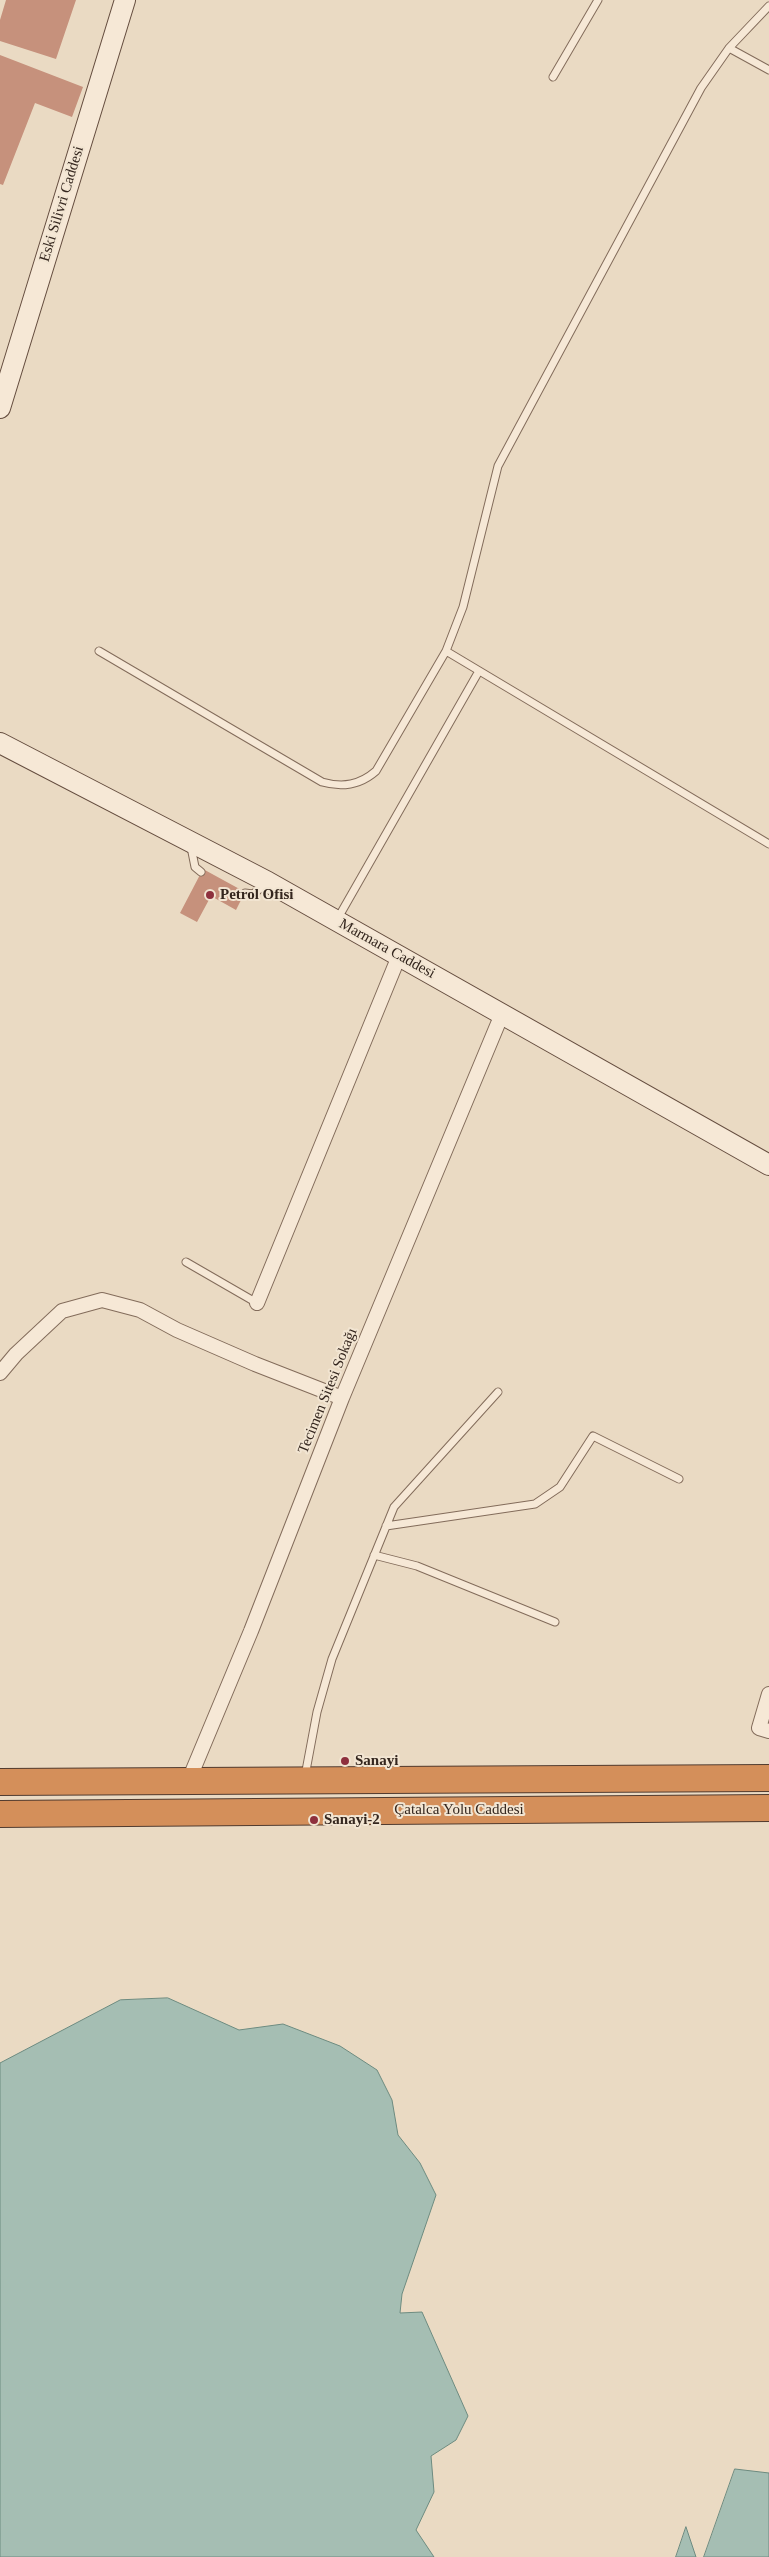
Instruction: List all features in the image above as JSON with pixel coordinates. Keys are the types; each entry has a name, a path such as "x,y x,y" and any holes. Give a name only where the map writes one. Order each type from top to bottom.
{"highway":[{"name":"Çatalca Yolu Caddesi","path":"0,1782 769,1778"},
{"name":"Çatalca Yolu Caddesi","path":"0,1814 769,1808"}],"main road":[{"name":"Eski Silivri Caddesi","path":"0,408 125,0"},
{"name":"Marmara Caddesi","path":"0,743 190,839 769,1165"}],"street":[{"path":"257,1302 399,956"},
{"name":"Tecimen Sitesi Sokağı","path":"188,1782 251,1631 342,1398 502,1014"},
{"path":"0,1373 16,1354 62,1311 102,1300 140,1310 177,1330 254,1364 342,1398"},
{"path":"769,1694 759,1728 769,1730"}],"lane":[{"path":"553,77 598,0"},
{"path":"99,651 322,782 342,786 352,785 369,777 382,764 446,651 463,607 498,466 701,88 729,48 769,6"},
{"path":"729,48 769,70"},
{"path":"446,651 769,844"},
{"path":"337,921 479,671"},
{"path":"190,839 196,867 201,872"},
{"path":"245,893 253,894 268,882"},
{"path":"186,1262 257,1302"},
{"path":"304,1780 316,1712 332,1659 394,1507 498,1392"},
{"path":"386,1526 535,1504 560,1487 593,1436 679,1479"},
{"path":"374,1555 418,1566 555,1622"}],"shaded area":[{"path":"168,1998 239,2030 283,2024 340,2046 377,2070 392,2100 398,2135 420,2163 436,2195 402,2294 400,2313 422,2312 468,2416 456,2440 431,2456 434,2492 416,2530 434,2557 0,2557 0,2063 120,2000"},
{"path":"735,2469 769,2473 769,2557 704,2557"},
{"path":"686,2527 696,2557 676,2557"}],"building":[{"path":"6,0 76,0 56,59 0,41 0,20"},
{"path":"0,55 83,87 72,117 35,103 3,185 0,184"},
{"path":"203,869 245,892 236,910 211,896 197,922 180,913"}],"place":[{"name":"Petrol Ofisi","path":"210,895"},
{"name":"Sanayi","path":"345,1761"},
{"name":"Sanayi-2","path":"314,1820"}]}
